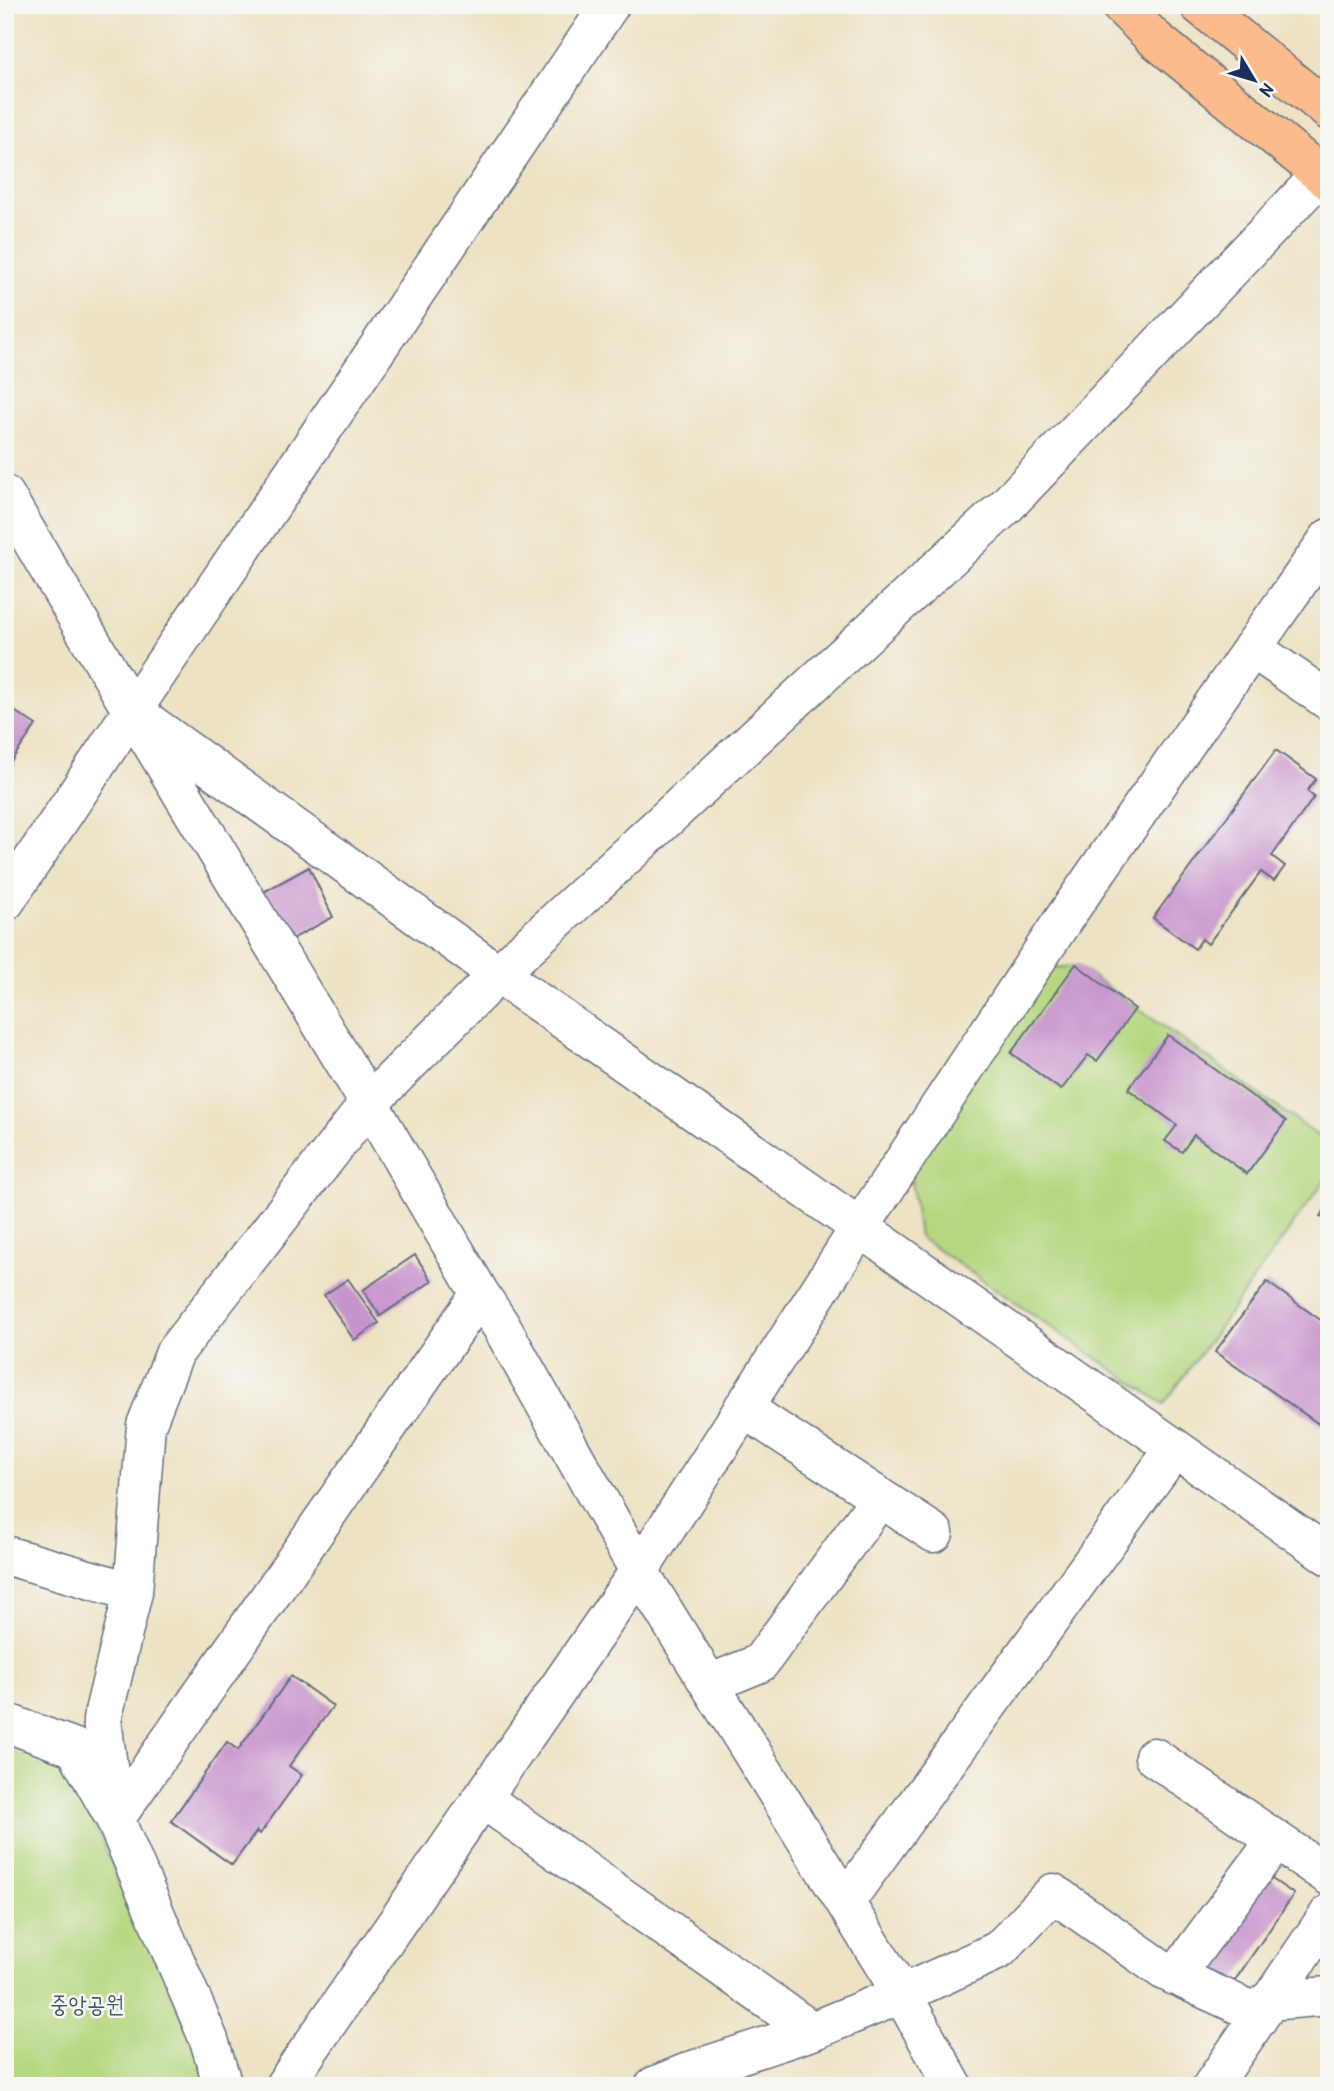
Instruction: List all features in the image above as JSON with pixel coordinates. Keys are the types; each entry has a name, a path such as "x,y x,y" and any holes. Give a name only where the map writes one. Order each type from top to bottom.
{"main road":[{"path":"1120,5 1155,39 1326,174"},
{"path":"1199,5 1329,111"}],"street":[{"path":"5,902 610,5"},
{"path":"115,1819 103,1720 133,1592 146,1425 175,1352 369,1103 498,974 1006,506 1326,174"},
{"path":"5,495 501,1326 639,1571 902,1994 953,2086"},
{"path":"284,2086 639,1571 860,1227 1063,920 1329,538"},
{"path":"1252,648 1329,701"},
{"path":"132,711 498,974 1329,1556"},
{"path":"115,1819 480,1294"},
{"path":"743,1408 934,1533"},
{"path":"845,1902 1175,1448"},
{"path":"709,1684 760,1663 880,1498"},
{"path":"5,1555 133,1592"},
{"path":"5,1722 75,1748 115,1819 209,2040 223,2086"},
{"path":"1154,1757 1329,1876"},
{"path":"483,1799 812,2031"},
{"path":"1175,1976 1276,1840"},
{"path":"654,2086 693,2070 812,2031 999,1950 1053,1893 1175,1976 1263,2008 1329,1996"},
{"path":"1212,2086 1329,1914"}],"green space":[{"path":"1078,966 1329,1144 1329,1174 1164,1404 919,1237 910,1172 1047,968"},
{"name":"중앙공원","path":"5,1744 23,1748 54,1762 82,1799 124,1895 167,1979 210,2086 5,2086"}],"building":[{"path":"5,705 36,725 5,770"},
{"path":"1276,750 1316,779 1307,791 1314,797 1272,856 1285,866 1274,881 1261,872 1208,944 1202,939 1195,949 1153,918"},
{"path":"309,867 333,917 283,944 258,895"},
{"path":"1076,964 1135,1009 1097,1061 1088,1055 1061,1090 1011,1053"},
{"path":"1168,1035 1286,1121 1247,1174 1194,1135 1182,1152 1165,1141 1177,1125 1128,1089"},
{"path":"1329,1205 1329,1223 1320,1216"},
{"path":"415,1255 432,1281 380,1316 363,1290"},
{"path":"348,1279 379,1323 354,1340 324,1295"},
{"path":"1267,1282 1329,1326 1329,1431 1215,1352"},
{"path":"291,1676 333,1706 289,1766 302,1775 260,1834 257,1831 232,1865 171,1821 227,1742 238,1750"},
{"path":"1269,1877 1294,1894 1231,1986 1198,1964"}]}
